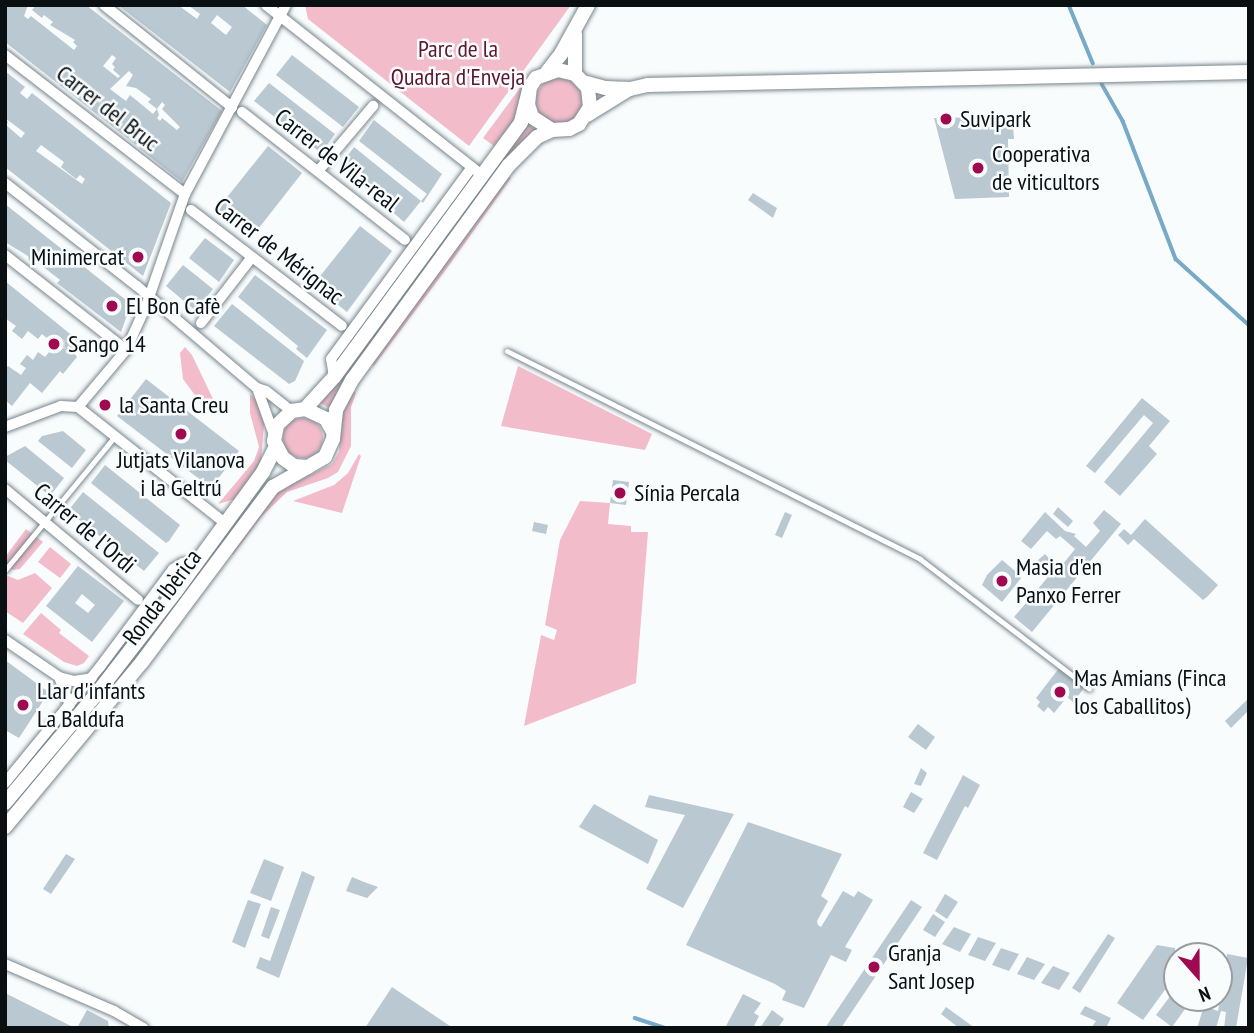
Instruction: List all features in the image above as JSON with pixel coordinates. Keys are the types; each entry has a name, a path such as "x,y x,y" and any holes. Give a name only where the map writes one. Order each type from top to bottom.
{"street":[{"name":"Carrer de Vila-real","path":"104,5 319,170 405,240"},
{"path":"266,5 477,171"},
{"path":"78,407 126,350 149,296 185,194 237,109 286,5"},
{"path":"547,72 589,5"},
{"path":"575,27 579,78 590,93 587,115"},
{"name":"Carrer del Bruc","path":"5,55 185,194"},
{"path":"552,130 532,117 528,105 530,88 536,78 558,70 605,88 630,89 648,85 1249,72"},
{"name":"Ronda Ibèrica","path":"5,803 98,692 263,472 275,441 277,425 299,410 334,377 477,171 521,121 530,88"},
{"name":"Ronda Ibèrica","path":"5,827 142,663 273,487 325,457 333,439 332,430 339,402 352,380 505,170 537,137 552,130 569,130 587,115 630,89"},
{"path":"319,170 373,106"},
{"path":"5,183 149,296 257,388 299,410 326,419 332,430"},
{"name":"Carrer de Mérignac","path":"191,210 342,326"},
{"path":"5,255 126,350"},
{"path":"201,323 252,257"},
{"path":"257,388 283,458 295,466 308,467"},
{"path":"5,427 61,406 78,407 225,523"},
{"name":"Carrer de l'Ordi","path":"5,489 43,524 138,600"},
{"name":"Ronda Ibèrica","path":"5,783 92,678 173,569 183,563 195,563"},
{"path":"5,640 59,677 74,681 92,678"},
{"path":"59,677 70,705"},
{"path":"5,964 114,1011 143,1028"}],"lane":[{"path":"507,351 920,559 1089,688"},
{"path":"5,570 115,436"}],"green space":[{"name":"Parc de la Quadra d'Enveja","path":"305,5 571,5 469,146 308,19"},
{"path":"559,78 575,85 582,101 575,117 559,124 543,117 536,101 543,85"},
{"path":"523,84 515,119 494,146 483,138"},
{"path":"528,122 536,131 521,142 509,157 343,382 329,408 319,402 333,389"},
{"path":"508,176 511,178 450,264 374,366 371,364"},
{"path":"185,347 192,355 215,403 200,402 183,379 180,353"},
{"path":"518,366 652,434 645,450 501,426"},
{"path":"352,390 356,393 351,407 351,446 338,472 287,492 262,516 233,555 231,553 276,492 332,464 339,452 341,418"},
{"path":"250,394 256,400 264,424 261,462 235,499 218,504 254,461 259,447 250,413"},
{"path":"303,418 317,424 323,438 317,452 303,458 289,452 283,438 289,424"},
{"path":"359,454 361,456 342,513 293,501 334,485 348,473"},
{"path":"580,501 610,503 608,524 631,526 631,532 648,532 636,683 524,726 541,635 554,640 557,630 545,625 560,540"},
{"path":"26,529 43,542 20,569 13,570 5,565 5,557"},
{"path":"50,547 71,564 60,578 38,562"},
{"path":"35,573 52,588 23,623 5,611 5,579 8,576 18,580"},
{"path":"41,613 61,630 59,633 89,656 84,663 77,666 64,662 23,634"}],"building":[{"path":"5,5 28,5 24,16 28,19 31,16 74,50 77,46 73,42 75,40 50,25 53,22 44,15 42,18 32,10 36,5 86,5 222,111 182,182 139,148 144,141 141,139 136,145 5,42","holes":["112,55 116,58 112,64 115,67 113,70 120,76 118,78 103,66","129,71 133,75 126,86 136,88 151,99 148,102 157,109 153,114 130,95 126,101 110,89","162,102 165,105 162,109 180,127 177,130 162,118 160,121 157,118 157,109"]},
{"path":"118,5 178,5 197,19 200,14 188,5 242,5 267,25 230,92","holes":["217,15 232,27 226,35 211,23"]},
{"path":"292,55 359,107 343,127 276,75"},
{"path":"5,71 25,87 20,93 27,99 32,93 171,203 143,276 5,167 5,119 8,122 6,125 21,138 25,133 5,118","holes":["41,145 64,162 61,167 76,179 80,175 85,179 82,184 36,151"]},
{"path":"269,83 335,134 321,153 254,101"},
{"name":"Cooperativa de viticultors","path":"1007,117 1008,124 1013,125 1014,139 1008,139 1009,197 955,199 934,118"},
{"path":"374,120 442,174 423,203 421,201 427,194 359,141"},
{"path":"268,146 302,173 251,238 216,211"},
{"path":"354,147 421,201 404,222 340,166"},
{"path":"753,193 777,208 773,218 748,200"},
{"path":"5,204 131,304 121,332 57,283 60,280 37,262 31,259 29,261 28,256 5,242"},
{"path":"360,226 392,251 347,312 313,285"},
{"path":"205,238 234,260 219,282 189,258"},
{"path":"183,265 213,289 196,311 166,286"},
{"path":"255,275 327,330 307,358 296,349 298,346 238,297"},
{"path":"5,281 80,342 72,350 77,357 63,374 60,371 42,393 30,383 12,406 5,400 5,370 8,366 21,375 26,368 20,364 27,355 33,360 38,352 45,357 55,345 42,334 38,339 28,331 22,339 12,331 16,326 5,318"},
{"path":"232,304 304,361 295,381 289,384 214,326"},
{"path":"146,379 239,451 211,488 117,416"},
{"path":"1142,398 1170,421 1149,446 1157,454 1120,496 1104,482 1153,423 1144,415 1095,473 1086,466"},
{"path":"63,431 86,450 72,468 38,441 42,436"},
{"path":"25,446 64,478 50,496 5,460 5,457"},
{"path":"105,465 180,525 169,541 166,543 91,483"},
{"name":"Sínia Percala","path":"613,480 629,482 626,505 610,503"},
{"path":"83,492 159,553 144,571 68,511"},
{"path":"1058,507 1073,521 1068,527 1053,514"},
{"path":"1104,510 1121,524 1032,632 1014,617 1048,577 1037,561 1045,554 1059,569 1075,549 1060,536 1056,539 1047,531 1031,549 1021,541 1045,512 1065,531 1076,534 1074,536 1086,547 1100,531 1093,523"},
{"path":"785,512 792,515 782,538 775,535"},
{"path":"1145,519 1218,585 1203,600 1134,539 1128,545 1118,535 1124,529 1131,535"},
{"path":"534,522 548,525 546,534 532,531"},
{"name":"Masia d'en Panxo Ferrer","path":"1002,560 1022,577 1002,602 982,585 987,575"},
{"path":"78,566 124,601 92,642 46,606","holes":["82,594 95,605 88,613 75,603"]},
{"name":"Llar d'infants La Baldufa","path":"5,660 47,691 19,738 5,730"},
{"name":"Mas Amians (Finca los Caballitos)","path":"1060,667 1085,687 1073,702 1067,697 1054,713 1048,707 1044,712 1037,706 1040,702 1036,698"},
{"path":"1249,698 1249,710 1231,728 1225,721"},
{"path":"918,724 935,737 926,750 908,737"},
{"path":"921,768 927,773 921,786 914,784"},
{"path":"963,775 980,785 968,808 965,806 937,860 923,853"},
{"path":"911,792 923,799 914,813 903,807"},
{"path":"649,795 734,814 683,908 646,889 685,815 645,807"},
{"path":"594,804 658,840 648,864 579,827"},
{"path":"748,822 842,854 821,896 828,901 817,921 821,927 843,891 854,897 858,891 873,900 845,947 852,950 846,962 831,955 804,1008 782,1000 786,991 775,984 686,945"},
{"path":"66,854 75,859 51,894 43,889"},
{"path":"264,859 284,867 271,901 250,893"},
{"path":"302,871 315,877 279,978 256,968 260,957 270,961"},
{"path":"352,877 378,887 367,898 346,891"},
{"path":"945,894 958,902 947,919 935,911"},
{"path":"248,900 261,904 245,948 232,942"},
{"name":"Granja Sant Josep","path":"911,900 922,907 841,1028 825,1028"},
{"path":"271,907 280,910 269,939 261,936"},
{"path":"933,914 945,922 935,937 923,930"},
{"path":"954,927 971,934 960,952 942,944"},
{"path":"1108,934 1115,938 1080,993 1072,988"},
{"path":"978,937 996,943 985,961 968,955"},
{"path":"1157,945 1163,946 1163,992 1143,1020 1117,1003"},
{"path":"1001,948 1019,954 1009,971 992,965"},
{"path":"1233,955 1248,958 1236,1028 1224,1028 1226,1012 1233,1012"},
{"path":"1027,957 1045,964 1034,980 1017,974"},
{"path":"1053,966 1070,973 1059,990 1041,983"},
{"path":"392,987 453,1028 365,1028"},
{"path":"5,993 75,1028 5,1028"},
{"path":"743,994 761,1003 754,1013 759,1016 753,1028 725,1028"},
{"path":"1085,1006 1111,1018 1106,1028 1091,1028 1096,1021 1080,1014"},
{"path":"1163,1006 1163,1012 1183,1012 1172,1027 1156,1015"},
{"path":"946,1007 975,1028 959,1028 941,1014"},
{"path":"87,1010 108,1021 109,1028 77,1028"},
{"path":"772,1010 784,1019 778,1028 760,1028"},
{"path":"1202,1012 1221,1012 1216,1028 1197,1028"}],"waterway":[{"path":"1069,5 1093,63"},
{"path":"1102,84 1123,121 1176,259 1249,325"},
{"path":"635,1018 665,1028"}],"tunnel":[{"path":"55,345 80,342"}],"place":[{"name":"Suvipark","path":"946,119"},
{"name":"Cooperativa de viticultors","path":"978,168"},
{"name":"Minimercat","path":"138,257"},
{"name":"El Bon Cafè","path":"112,306"},
{"name":"Sango 14","path":"54,344"},
{"name":"la Santa Creu","path":"105,405"},
{"name":"Jutjats Vilanova i la Geltrú","path":"181,434"},
{"name":"Sínia Percala","path":"620,493"},
{"name":"Masia d'en Panxo Ferrer","path":"1002,581"},
{"name":"Mas Amians (Finca los Caballitos)","path":"1060,692"},
{"name":"Llar d'infants La Baldufa","path":"23,705"},
{"name":"Granja Sant Josep","path":"874,967"}]}
